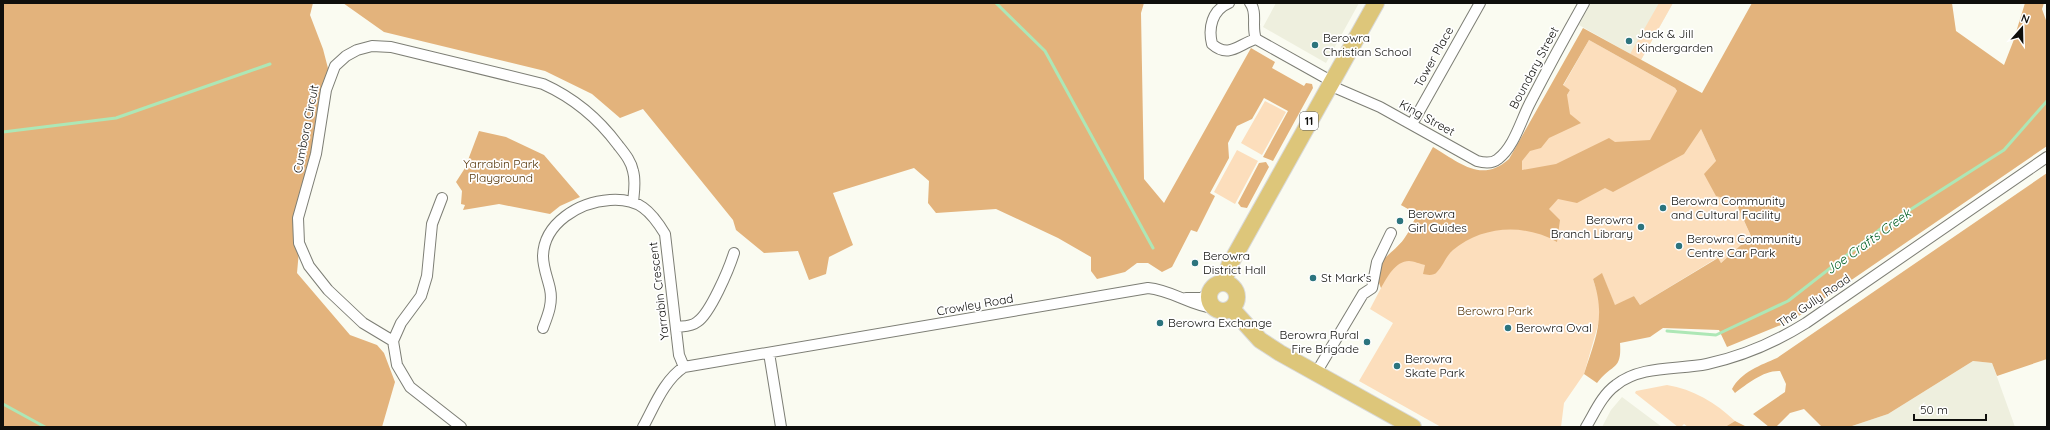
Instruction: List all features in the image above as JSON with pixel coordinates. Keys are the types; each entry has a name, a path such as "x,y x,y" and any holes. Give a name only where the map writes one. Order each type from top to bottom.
{"main road":[{"name":"11","path":"1224,283 1229,266 1376,3"},
{"path":"1224,283 1232,286 1237,293 1237,302 1232,309 1221,312 1212,301 1215,286 1224,283"},
{"path":"1232,309 1260,340 1413,427"}],"street":[{"path":"1229,3 1220,9 1213,17 1210,26 1212,44 1219,50 1227,52 1256,39 1253,27 1254,7 1250,3"},
{"name":"Tower Place","path":"1412,124 1480,3"},
{"name":"Boundary Street","path":"1508,147 1540,82 1584,3"},
{"name":"King Street","path":"1256,39 1330,83 1380,107 1472,158 1484,163 1496,161 1508,147"},
{"name":"Cumbora Circuit","path":"393,341 363,324 328,290 309,266 299,243 298,218 316,154 326,90 335,66 346,56 372,46 391,46 543,84 558,91 583,107 603,125 629,160 634,173 635,185 633,202"},
{"name":"The Gully Road","path":"1586,427 1608,392 1616,385 1636,374 1708,363 1743,354 1776,341 1806,323 2047,157"},
{"path":"442,198 432,224 427,276 421,296 401,323 393,341 397,365 410,387 461,427"},
{"name":"Yarrabin Crescent","path":"543,328 549,312 551,301 543,257 545,242 552,228 563,217 580,208 605,200 618,199 633,202 647,209 657,220 665,234 679,355 684,367"},
{"path":"1316,373 1363,294 1372,288 1377,262 1392,233"},
{"path":"676,327 690,326 701,319 726,276 734,254"},
{"name":"Crowley Road","path":"684,367 1148,288 1160,289 1184,298 1201,307 1212,301"},
{"name":"Crowley Road","path":"1184,298 1201,298 1212,301"},
{"path":"769,353 781,427"},
{"path":"643,427 669,380 676,372 684,367"}],"shaded area":[{"name":"Berowra Christian School","path":"1276,3 1359,3 1326,63 1263,27"},
{"name":"Jack & Jill Kindergarden","path":"1591,3 1673,3 1641,60 1579,25"},
{"path":"1973,361 1992,363 2015,427 1849,427 1888,414"},
{"path":"1622,397 1662,427 1602,427 1611,410"}],"green space":[{"path":"3,3 313,3 310,15 323,49 330,76 304,195 297,273 350,335 377,345 384,353 395,382 382,427 3,427"},
{"path":"343,3 1144,3 1141,13 1144,179 1164,203 1251,48 1275,62 1272,68 1304,86 1306,83 1312,84 1313,88 1273,161 1263,157 1288,111 1264,98 1252,119 1237,126 1228,143 1229,158 1210,193 1215,196 1197,232 1191,230 1172,267 1162,272 1148,263 1137,263 1125,272 1097,279 1091,271 1091,257 1058,238 996,209 936,213 928,203 929,181 914,168 833,193 853,245 829,257 826,274 809,280 798,251 764,253 736,230 733,220 643,109 620,118 592,94 545,71 384,32"},
{"path":"1659,3 1673,3 1641,60 1630,54"},
{"path":"1752,3 1952,3 1956,31 2004,65 2025,3 2044,3 2042,9 2047,23 2047,146 1793,320 1727,347 1719,330 1663,328 1650,337 1620,343 1618,363 1597,383 1584,374 1596,338 1598,327 1599,305 1593,279 1602,273 1615,305 1634,296 1640,305 1718,258 1721,263 1751,236 1735,201 1716,196 1704,174 1716,161 1701,129 1684,154 1613,192 1605,188 1577,203 1558,199 1549,209 1560,220 1557,242 1531,232 1504,230 1490,232 1464,242 1453,250 1448,255 1439,270 1434,274 1423,274 1425,265 1413,261 1400,264 1392,271 1381,288 1378,279 1380,265 1404,239 1417,214 1401,205 1433,147 1461,164 1480,170 1489,170 1499,166 1509,159 1583,28 1702,93","holes":["1589,40 1675,88 1677,91 1650,140 1615,142 1609,138 1556,164 1522,170 1522,161 1530,151 1541,148 1549,138 1581,123 1570,114 1567,95 1570,90 1563,85"]},
{"name":"Berowra Park","path":"1589,40 1675,88 1701,129 1751,236 1721,263 1717,258 1640,305 1634,296 1615,306 1602,274 1593,279 1599,298 1600,318 1584,374 1564,403 1561,427 1441,427 1359,381 1393,323 1370,309 1381,288 1378,279 1380,265 1404,239 1417,214 1401,205 1495,191 1558,111 1570,90 1563,86"},
{"path":"1265,101 1286,112 1262,155 1241,143"},
{"name":"Yarrabin Park Playground","path":"479,131 506,137 544,155 580,197 560,206 550,214 499,204 463,210 465,205 461,204 462,191 456,182 465,168"},
{"path":"1237,150 1258,161 1235,204 1214,192"},
{"path":"1266,162 1269,167 1247,208 1241,207 1238,203 1259,163"},
{"path":"2047,173 2047,359 1997,376 1992,363 1973,361 1888,414 1849,427 1822,427 1804,409 1790,413 1776,427 1769,427 1753,414 1785,392 1786,384 1780,371 1774,371 1762,375 1735,393 1732,389 1746,374 1758,366 1777,358"},
{"path":"1667,385 1695,393 1720,408 1735,421 1725,427 1688,427 1684,424 1681,427 1678,427 1635,393 1636,391"},
{"path":"1735,421 1747,427 1725,427"}],"waterway":[{"path":"996,3 1045,51 1153,248"},
{"path":"3,132 116,118 270,64"},
{"name":"Joe Crafts Creek","path":"1667,331 1716,335 1788,301 1883,227 2004,150 2047,101"},
{"path":"3,404 45,427"}],"place":[{"name":"Jack & Jill Kindergarden","path":"1629,41"},
{"name":"Berowra Christian School","path":"1315,45"},
{"name":"Berowra Community and Cultural Facility","path":"1663,208"},
{"name":"Berowra Girl Guides","path":"1400,221"},
{"name":"Berowra Branch Library","path":"1641,227"},
{"name":"Berowra Community Centre Car Park","path":"1679,246"},
{"name":"Berowra District Hall","path":"1195,263"},
{"name":"St Mark's","path":"1313,278"},
{"name":"Berowra Exchange","path":"1160,323"},
{"name":"Berowra Oval","path":"1508,328"},
{"name":"Berowra Rural Fire Brigade","path":"1367,342"},
{"name":"Berowra Skate Park","path":"1397,366"}]}
